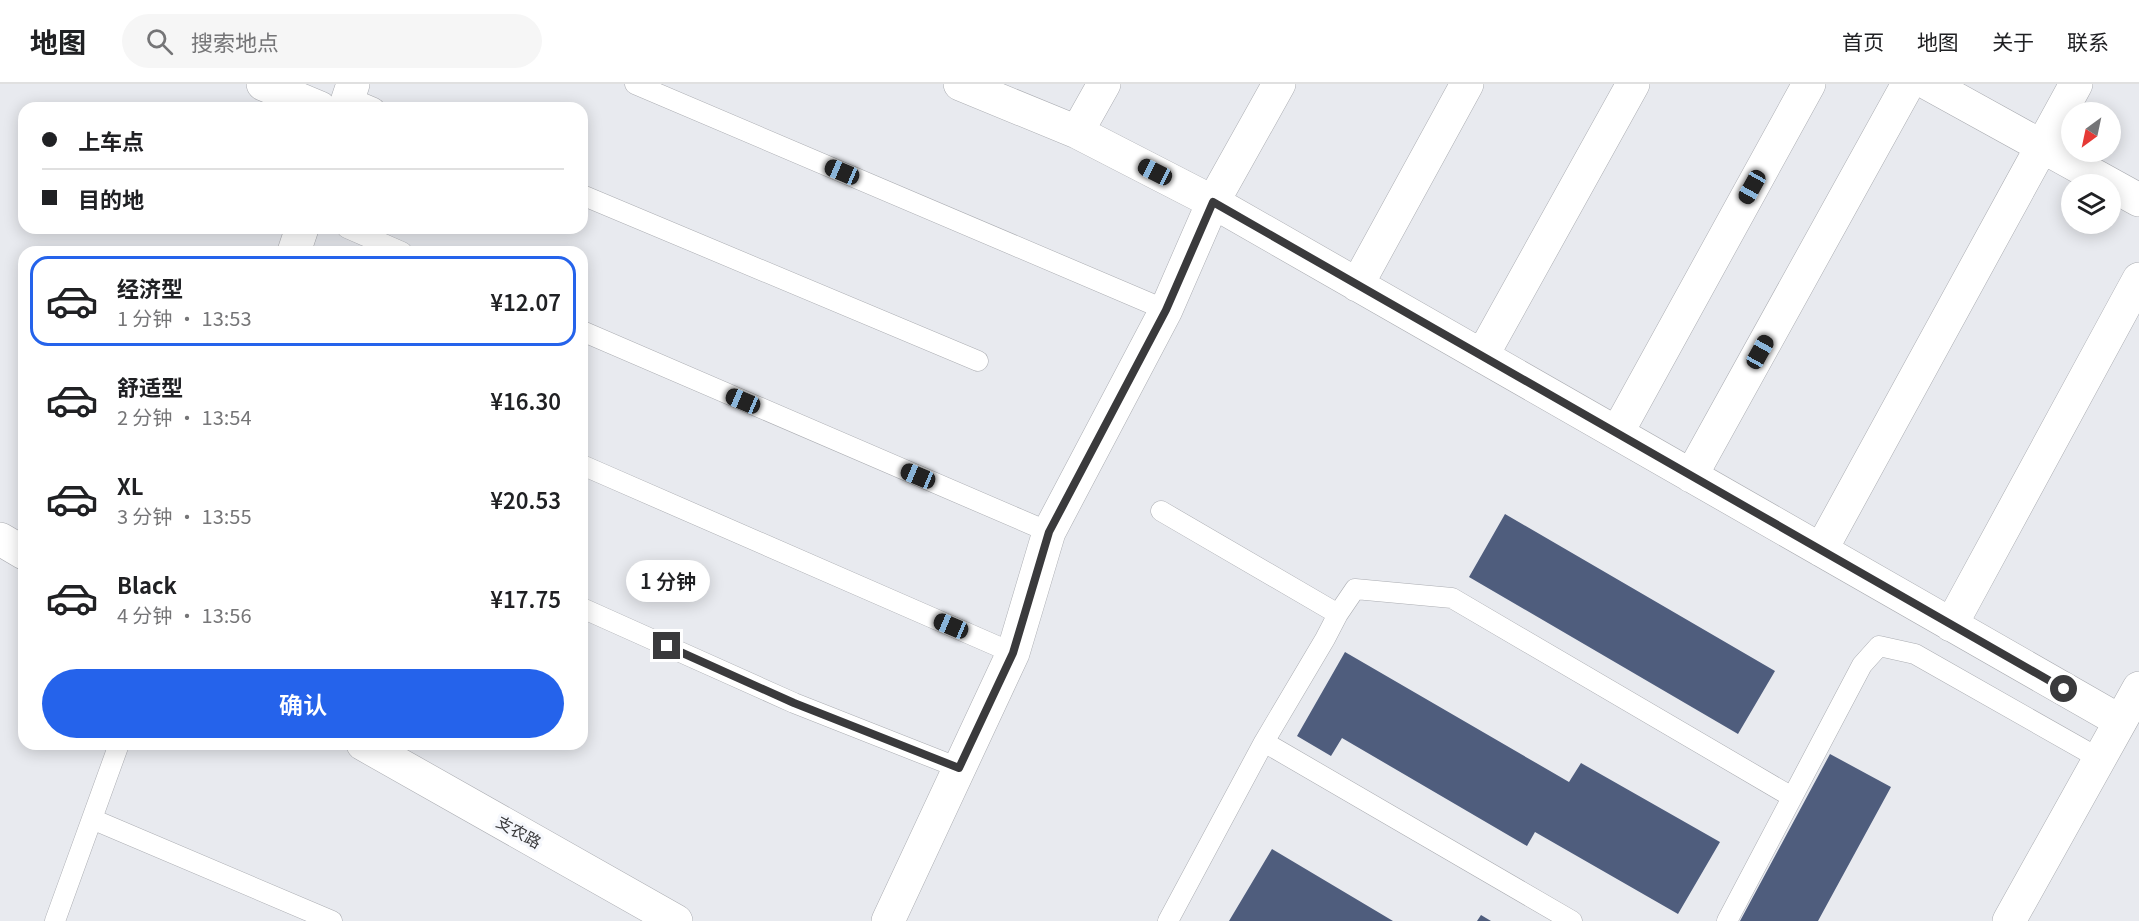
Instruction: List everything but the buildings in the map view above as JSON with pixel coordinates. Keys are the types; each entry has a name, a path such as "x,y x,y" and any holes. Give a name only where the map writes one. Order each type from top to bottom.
{"street":[{"path":"263,84 348,101"},
{"path":"960,84 1077,132 1213,202 2120,722"},
{"path":"1077,132 1104,84"},
{"path":"888,921 1013,653 1049,532 1166,310 1213,202 1279,84"},
{"path":"1357,285 1467,84"},
{"path":"1482,356 1633,84"},
{"path":"1617,433 1809,84"},
{"path":"1691,476 1908,84"},
{"path":"1929,84 2139,200"},
{"path":"1821,550 2076,84"},
{"path":"1951,625 2139,279"},
{"path":"0,539 18,550"},
{"path":"2009,921 2139,688"},
{"name":"支农路","path":"374,750 676,921"}],"lane":[{"path":"636,84 1166,310"},
{"path":"588,198 978,361"},
{"path":"361,234 388,246"},
{"path":"588,334 1049,532"},
{"path":"588,468 1013,653"},
{"path":"1161,511 1338,614"},
{"path":"1168,921 1264,742 1338,614 1355,589 1452,598 1792,798"},
{"path":"588,611 794,703 959,768"},
{"path":"1727,921 1862,665 1879,646 1915,654 2100,759"},
{"path":"1264,742 1572,921"},
{"path":"55,921 117,750"},
{"path":"92,819 332,921"}],"route":[{"path":"667,646 794,703 959,768 1013,653 1049,532 1166,310 1213,202 2064,689"}]}
